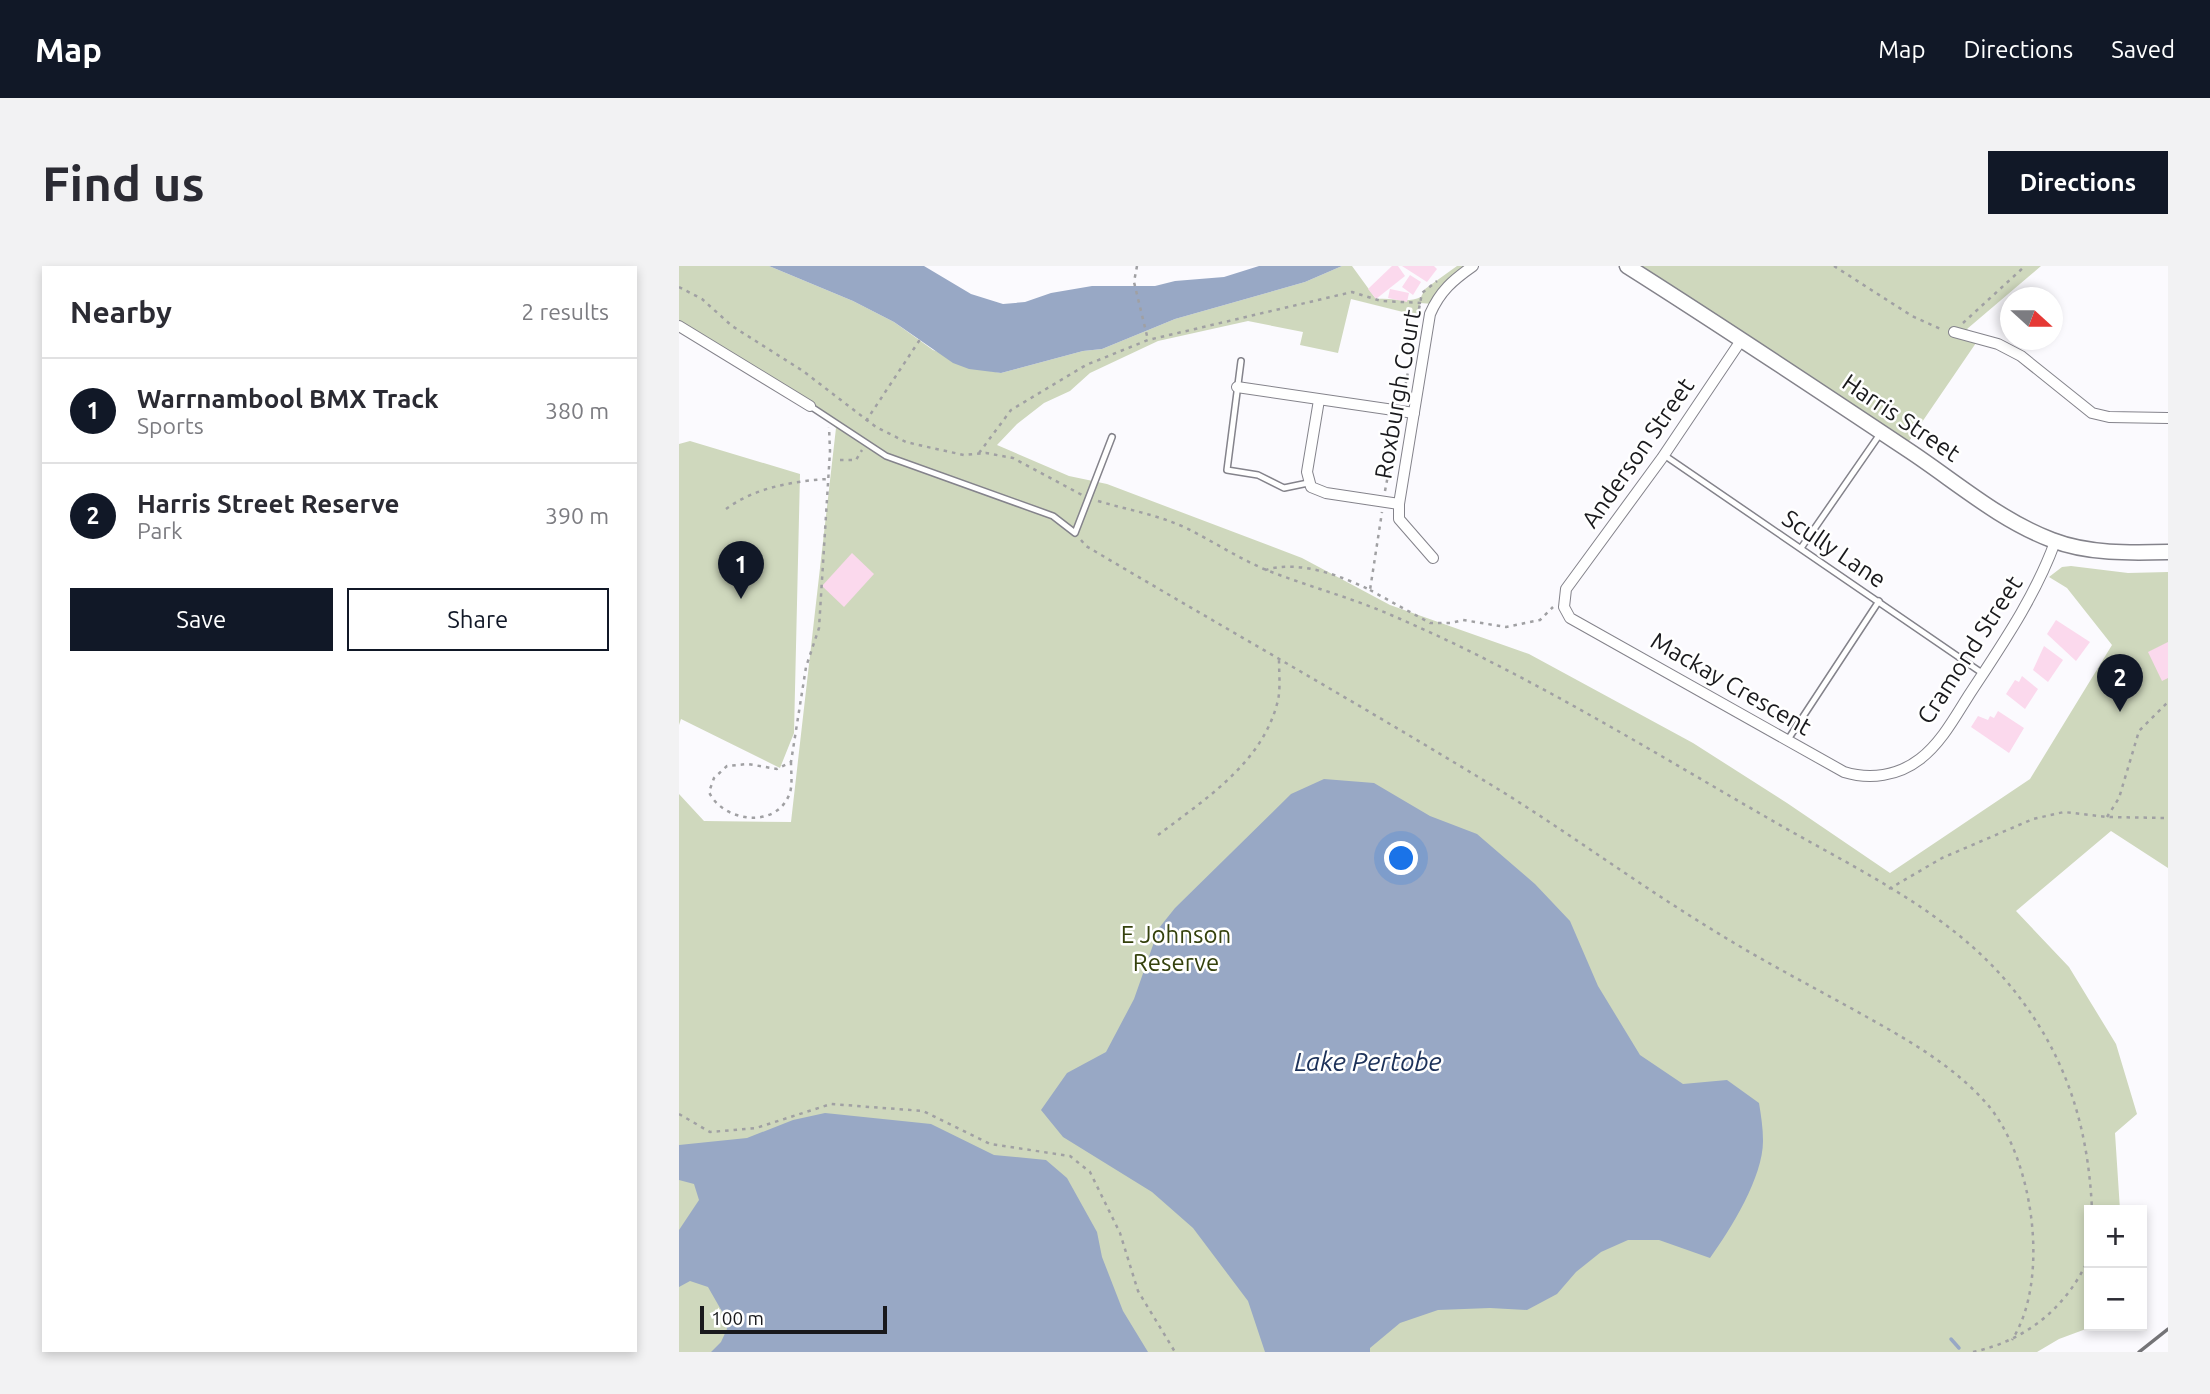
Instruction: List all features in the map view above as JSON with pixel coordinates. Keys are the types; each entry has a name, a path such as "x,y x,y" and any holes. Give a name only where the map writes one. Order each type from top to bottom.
{"street":[{"name":"Roxburgh Court","path":"1399,504 1430,314 1439,295 1449,283 1473,266"},
{"name":"Harris Street","path":"1627,266 1742,339 2011,521 2055,542 2099,550 2168,552"},
{"path":"679,326 810,406"},
{"path":"1954,332 1998,344 2021,356 2092,413 2109,418 2168,418"},
{"name":"Anderson Street","path":"1565,594 1742,339"},
{"path":"1237,387 1413,413"},
{"path":"1319,400 1307,472 1308,483 1320,492 1399,504 1399,519 1433,558"},
{"name":"Cramond Street","path":"1904,769 1930,750 1983,674 2033,594 2055,542"},
{"name":"Mackay Crescent","path":"1565,594 1564,607 1570,618 1844,772 1858,776 1887,775 1904,769"}],"lane":[{"path":"1241,361 1227,470 1249,472 1284,488 1308,483"},
{"path":"810,406 886,456 1053,516 1075,533 1112,437"},
{"path":"1801,548 1881,432"},
{"name":"Scully Lane","path":"1664,455 1983,674"},
{"path":"1787,741 1879,601"}],"path":[{"path":"1137,266 1134,282 1148,340"},
{"path":"1834,266 1925,323 1954,332 2025,266"},
{"path":"679,287 702,299 732,326 803,371 866,421 906,442 964,455 979,453 1013,458 1061,484"},
{"path":"979,453 1011,410 1086,365 1148,340 1352,292 1381,301 1419,303"},
{"path":"866,421 921,338"},
{"path":"791,762 777,769 748,764 727,766 714,778 709,792 715,804 739,817 763,817 779,809 790,795 791,762 806,667 819,628 830,451 829,421"},
{"path":"726,509 740,499 800,480 828,479"},
{"path":"1370,590 1383,502"},
{"path":"1128,509 1151,513 1265,569 1391,615 1560,698 1889,889 1954,933 1991,965 2025,1006 2048,1040 2073,1093 2079,1114 2089,1170 2092,1205"},
{"path":"1086,546 1506,795 1721,936 1894,1032 1966,1082 1989,1106 2003,1126 2024,1179 2034,1240 2034,1267 2025,1315 2012,1340"},
{"path":"1265,569 1277,566 1312,569 1353,582 1430,623 1463,620 1506,627 1540,620 1551,612 1557,600 1565,594"},
{"path":"1158,835 1240,769 1263,736 1277,702 1279,660"},
{"path":"2106,817 2119,798 2139,731 2168,702"},
{"path":"1889,889 1942,858 2033,818 2064,812 2106,817 2168,818"},
{"path":"679,1114 711,1132 756,1128 831,1104 923,1111 990,1144 1070,1156 1090,1172 1120,1233 1138,1291 1175,1352"},
{"path":"1973,1352 2012,1340 2042,1322 2058,1307 2084,1266"}],"green space":[{"name":"E Johnson Reserve","path":"679,266 769,266 853,301 894,322 933,350 985,370 1001,373 1083,351 1102,349 1175,319 1305,282 1342,266 1352,266 1376,299 1405,300 1421,297 1425,289 1457,266 1473,266 1434,304 1420,303 1419,316 1351,299 1338,353 1300,345 1303,332 1248,321 1158,341 1090,373 1070,391 1044,403 1017,424 997,445 1069,476 1107,484 1302,558 1390,605 1529,654 1693,743 1890,873 2030,779 2112,645 2067,588 2049,577 2062,567 2071,566 2128,573 2168,572 2168,868 2111,831 2016,911 2069,967 2116,1044 2137,1114 2115,1133 2120,1205 2084,1205 2084,1330 2059,1339 2037,1352 679,1352 679,794 704,821 791,822 836,428 679,326"},
{"path":"1640,266 2041,266 2016,287 2000,287 2000,301 1967,329 1978,340 1905,447"},
{"path":"690,441 800,474 794,733 780,768 681,719 679,725 679,444"}],"water":[{"path":"769,266 924,266 971,294 1003,304 1025,302 1051,293 1092,286 1155,286 1175,281 1224,277 1259,266 1342,266 1305,282 1175,319 1102,349 1083,351 1001,373 969,369 953,363 894,322 853,301"},
{"name":"Lake Pertobe","path":"1324,779 1374,783 1430,816 1477,834 1535,884 1570,921 1598,986 1640,1055 1683,1084 1727,1080 1759,1103 1763,1141 1758,1170 1736,1218 1710,1258 1659,1240 1628,1240 1601,1252 1576,1272 1557,1294 1527,1310 1438,1310 1400,1323 1370,1348 1370,1352 1265,1352 1248,1301 1193,1228 1152,1192 1063,1137 1041,1110 1067,1073 1106,1052 1134,999 1159,928 1175,908 1291,794"},
{"path":"825,1113 931,1124 994,1155 1046,1160 1067,1178 1097,1232 1102,1257 1123,1311 1148,1352 711,1352 721,1342 727,1329 724,1315 708,1287 690,1281 679,1287 679,1230 699,1200 694,1184 679,1180 679,1145 747,1138 793,1120"}],"building":[{"path":"1392,266 1398,266 1405,276 1376,299 1368,289"},
{"path":"1402,266 1434,266 1437,269 1427,282"},
{"path":"1410,275 1421,282 1413,295 1402,287"},
{"path":"1390,289 1409,293 1407,302 1388,298"},
{"path":"852,553 874,574 844,607 822,586"},
{"path":"2056,620 2090,642 2076,661 2047,634"},
{"path":"2168,642 2168,678 2162,681 2148,652"},
{"path":"2044,646 2063,660 2048,682 2033,670"},
{"path":"2022,676 2038,689 2025,709 2006,694 2015,680 2019,682"},
{"path":"1998,711 2024,728 2009,753 1971,727 1978,716 1988,720 1990,716 1994,718"}],"waterway":[{"path":"1951,1339 1959,1348"}],"railway":[{"path":"2139,1352 2168,1329"}],"place":[{"name":"Warrnambool BMX Track","path":"741,599"},
{"name":"Harris Street Reserve","path":"2120,712"}]}
